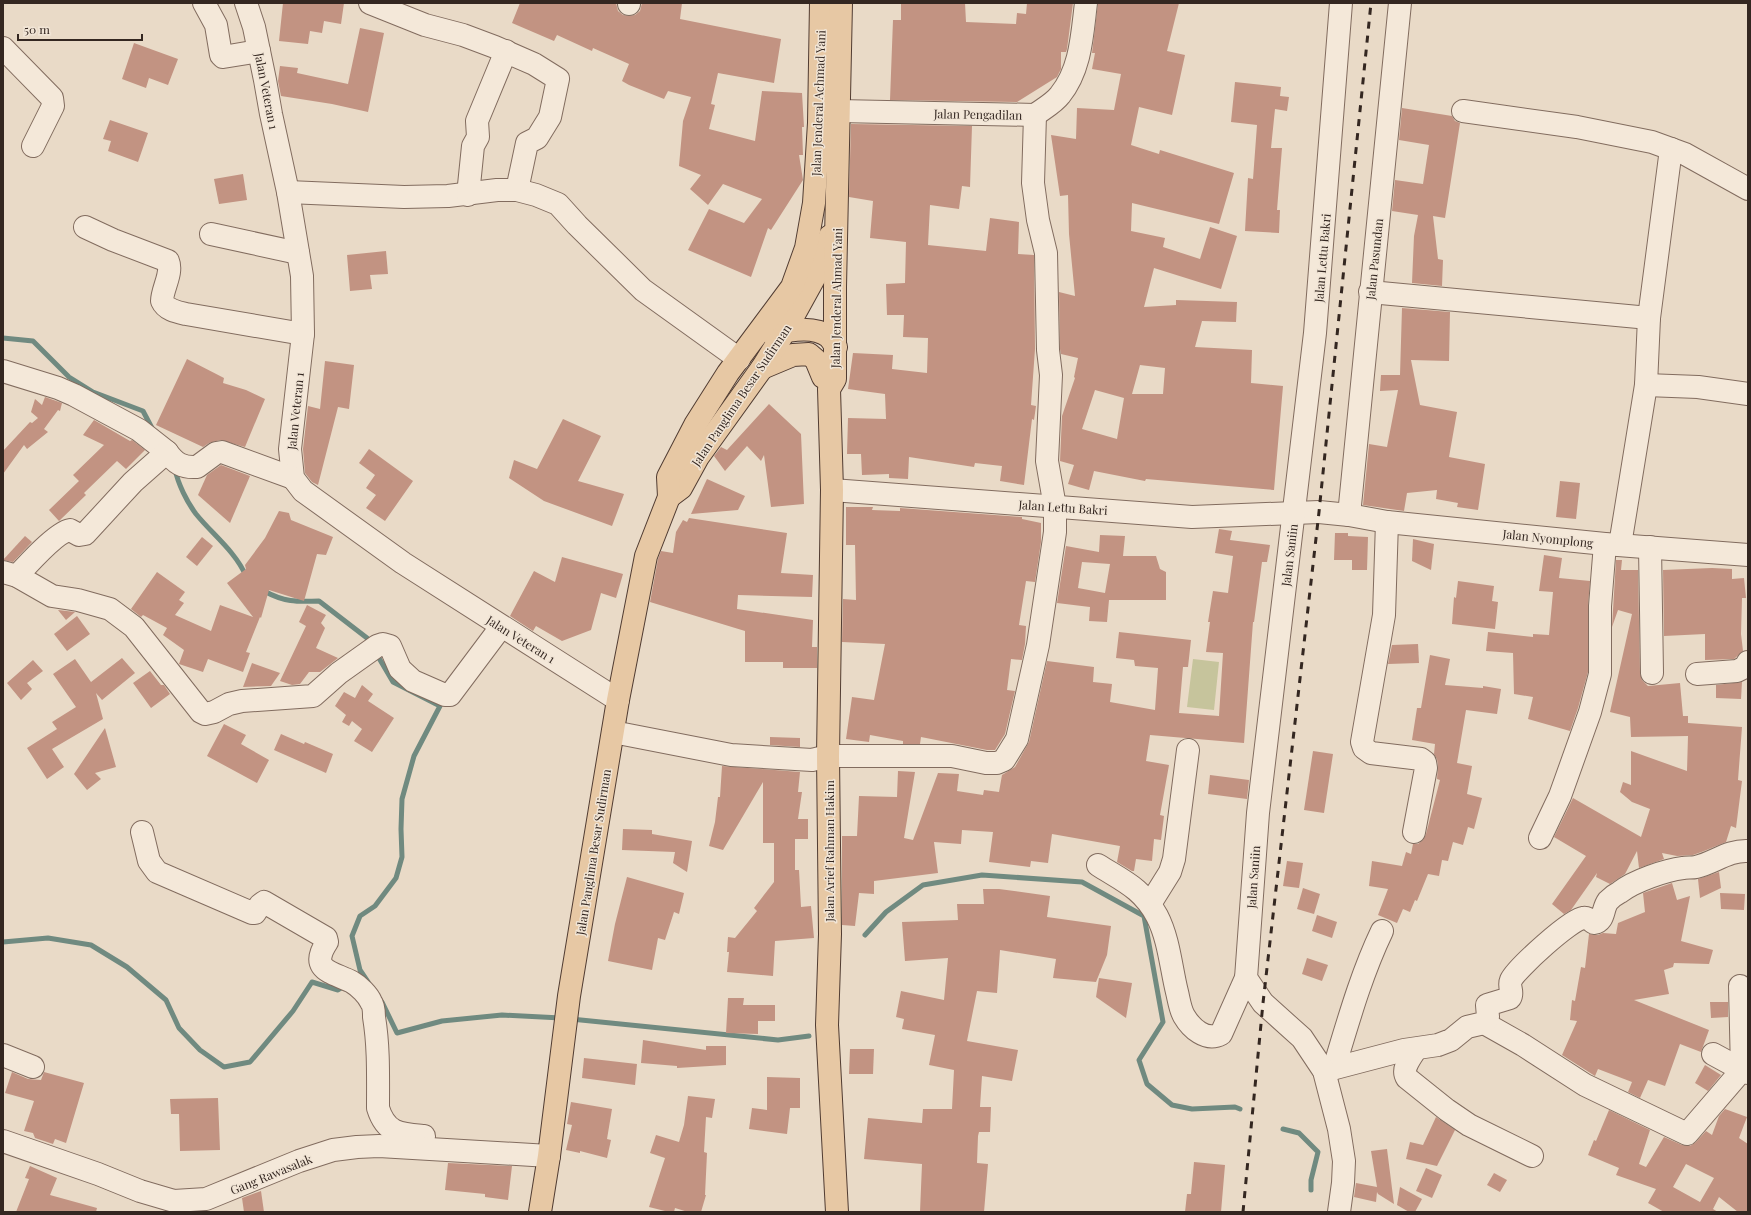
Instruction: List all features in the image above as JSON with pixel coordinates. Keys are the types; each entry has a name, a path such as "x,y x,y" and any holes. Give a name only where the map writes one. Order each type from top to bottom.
{"main road":[{"name":"Jalan Jenderal Achmad Yani","path":"820,3 830,52 839,111 837,199"},
{"name":"Jalan Jenderal Achmad Yani","path":"814,203 819,123 830,52 841,3"},
{"name":"Jalan Panglima Besar Sudirman","path":"669,497 681,488 698,457 762,368 785,332 817,273 836,214 837,199"},
{"name":"Jalan Jenderal Ahmad Yani","path":"830,340 835,288 837,199"},
{"path":"814,203 830,340 826,383 832,490"},
{"name":"Jalan Panglima Besar Sudirman","path":"540,1212 549,1156 569,996 618,700 646,556 669,497 668,477 695,425 744,352 792,287 806,248 814,203"},
{"path":"744,352 764,337 785,332 802,330 830,340"},
{"path":"762,368 793,355 809,354 816,360 826,383"},
{"name":"Jalan Arief Rahman Hakim","path":"832,490 828,756 830,919 827,1026 837,1212"}],"street":[{"path":"204,3 216,25 221,55 223,57 259,51"},
{"name":"Jalan Veteran 1","path":"246,3 254,28 288,192 303,290 303,334 290,449 293,478 303,491 403,564 618,700"},
{"path":"370,3 425,25 462,35 506,52 534,64 558,79 550,117 537,138 527,143 517,190"},
{"name":"Jalan Pengadilan","path":"839,111 1035,115 1059,96 1068,83 1078,60 1086,3"},
{"name":"Jalan Lettu Bakri","path":"1294,512 1316,325 1341,3"},
{"name":"Jalan Pasundan","path":"1349,515 1370,292 1400,3"},
{"path":"3,48 52,98 53,106 33,146"},
{"path":"468,195 473,146 478,137 477,121 506,52"},
{"path":"1464,111 1577,126 1652,142 1685,154 1748,189"},
{"path":"613,732 731,755 812,760 828,756 952,756 986,764 998,763 1004,760 1017,739 1038,645 1054,537 1055,506 1047,461 1051,375 1048,350 1046,253 1038,220 1033,184 1035,115"},
{"path":"1540,838 1560,796 1590,712 1600,674 1600,606 1646,385 1649,318 1671,149"},
{"path":"288,192 404,197 468,195 497,190 517,190 536,195 558,204 643,290 744,352"},
{"path":"86,227 113,240 168,261 170,266 163,288 162,301 165,307 171,310 186,314 303,334"},
{"path":"211,234 298,252"},
{"path":"1370,292 1649,318"},
{"path":"3,371 58,388 74,395 139,430 167,452 175,462 183,466 197,467 216,453 222,452 293,478"},
{"path":"1646,385 1698,387 1748,394"},
{"path":"167,452 133,482 85,534 79,535 70,530 67,531 10,574 52,596 84,601 110,609 120,616 134,627 201,712 205,714 214,712 229,704 242,701 313,696 339,673 377,646 383,644 390,646 400,669 413,681 450,696 501,627"},
{"name":"Jalan Lettu Bakri","path":"832,490 1192,517 1294,512 1319,512 1349,515"},
{"name":"Jalan Saniin","path":"1150,904 1157,916 1162,930 1184,1015 1192,1028 1203,1034 1210,1037 1221,1034 1246,978 1258,813 1294,512"},
{"name":"Jalan Nyomplong","path":"1349,515 1387,522 1612,544 1748,555"},
{"path":"1387,522 1384,615 1362,742 1364,748 1371,753 1421,760 1425,762 1426,768 1414,832"},
{"path":"1650,547 1652,673"},
{"path":"1697,674 1737,671 1746,667 1748,662"},
{"path":"1098,865 1133,886 1150,904 1170,872 1174,859 1188,750"},
{"path":"142,832 149,861 153,868 164,876 213,895 252,913 257,911 260,905 264,902 326,938 327,942 320,954 324,966 333,975 353,983 372,1003 378,1042 378,1108 381,1117 389,1128 398,1133 430,1136 452,1141 463,1151"},
{"path":"1329,1070 1384,1055 1445,1043 1467,1027 1484,1023 1488,1018 1487,1005 1510,998 1512,993 1510,984 1511,980 1528,962 1561,931 1580,918 1586,918 1594,922 1598,922 1601,919 1608,902 1621,891 1634,883 1661,873 1695,867 1717,860 1730,853 1748,851"},
{"path":"1339,1212 1344,1161 1329,1070 1370,956 1382,931"},
{"path":"1246,978 1263,1003 1302,1038 1329,1070"},
{"path":"1484,1023 1523,1045 1585,1085 1687,1134 1745,1071 1740,986"},
{"path":"1416,1048 1404,1070 1404,1074 1407,1078 1447,1110 1469,1125 1532,1156"},
{"path":"1713,1054 1745,1071"},
{"path":"3,1055 33,1067"},
{"name":"Gang Rawasalak","path":"3,1141 98,1174 164,1200 174,1201 206,1199 299,1161 333,1150 357,1147 379,1146 549,1156"}],"shaded area":[{"path":"1193,659 1219,662 1214,710 1187,707"}],"building":[{"path":"283,3 344,3 341,24 324,21 322,33 310,31 308,44 279,41"},
{"path":"520,3 616,3 618,11 623,15 629,16 635,15 640,11 642,3 682,3 680,19 781,39 774,83 718,73 711,104 715,105 709,129 755,141 762,91 802,93 804,127 802,127 803,155 799,155 803,180 771,230 768,228 751,277 688,250 709,209 744,223 762,199 723,184 708,205 690,189 701,175 679,166 683,121 691,97 668,91 664,99 629,85 622,81 629,64 593,48 592,51 557,35 554,41 512,23"},
{"path":"901,3 965,3 966,22 1016,24 1017,13 1026,14 1027,3 1073,3 1067,49 1066,52 1061,52 1061,69 1057,77 1017,102 890,100 893,20 901,20"},
{"path":"1098,3 1179,3 1167,51 1185,55 1172,115 1139,107 1131,145 1159,154 1160,150 1234,173 1219,224 1132,203 1131,231 1165,238 1163,247 1200,259 1210,227 1237,236 1221,289 1154,268 1144,307 1176,305 1176,300 1237,302 1236,322 1202,321 1195,347 1252,350 1251,383 1283,386 1274,490 1146,479 1145,481 1094,471 1089,490 1068,484 1074,465 1060,461 1062,416 1075,378 1078,358 1061,354 1059,292 1075,296 1069,234 1068,195 1060,196 1051,135 1076,139 1077,108 1114,110 1121,74 1092,69 1095,53 1092,53","holes":["1140,365 1165,368 1163,394 1132,394","1095,390 1124,398 1117,439 1082,429"]},
{"path":"360,28 384,33 368,112 332,104 281,96 278,81 280,66 298,68 297,73 348,84"},
{"path":"134,43 178,59 168,85 149,78 146,88 122,79"},
{"path":"1235,82 1281,87 1280,96 1289,97 1287,111 1275,109 1271,148 1282,148 1277,210 1280,210 1279,233 1245,231 1248,178 1253,179 1257,125 1231,122"},
{"path":"1402,108 1452,116 1455,121 1460,123 1445,218 1433,216 1438,259 1443,260 1442,286 1412,283 1414,236 1418,215 1392,211 1395,180 1423,184 1429,145 1399,140"},
{"path":"110,120 148,133 138,162 108,151 111,141 103,139"},
{"path":"851,124 972,126 970,187 962,186 959,209 930,205 928,245 986,251 990,218 1019,222 1018,254 1034,255 1035,349 1031,405 1036,406 1034,420 1032,419 1024,485 1000,481 1002,466 975,463 974,467 909,457 908,479 889,478 889,474 862,475 861,454 847,454 848,418 886,419 885,394 848,389 853,353 893,355 892,369 927,373 928,338 903,337 904,315 887,315 886,284 905,283 906,242 870,238 873,201 849,197"},
{"path":"243,174 247,200 219,204 214,179"},
{"path":"386,251 388,274 370,275 372,289 350,291 347,255"},
{"path":"1402,308 1450,312 1449,361 1411,360 1420,405 1457,412 1449,457 1485,464 1478,510 1457,507 1458,503 1436,499 1437,490 1407,493 1404,511 1363,505 1369,444 1387,447 1398,390 1380,391 1381,375 1400,375"},
{"path":"187,359 224,378 223,383 246,390 265,399 245,447 220,440 209,443 203,447 156,425"},
{"path":"325,361 354,365 349,409 338,407 318,485 312,482 305,473 303,449 308,406 320,409"},
{"path":"45,397 62,403 60,411 58,410 44,429 48,432 27,449 24,445 3,474 3,451 30,422 32,423 38,418 31,412 35,399 42,405"},
{"path":"769,404 801,434 804,504 771,507 764,455 761,461 747,446 725,471 714,456 721,447 727,450"},
{"path":"563,419 601,436 578,481 624,494 612,526 544,501 509,478 514,460 537,469"},
{"path":"94,420 130,441 132,440 145,450 126,469 117,461 84,493 86,495 59,521 49,510 79,481 73,475 104,445 83,435"},
{"path":"369,449 413,481 385,521 366,508 376,495 366,488 375,475 359,463"},
{"path":"221,465 250,476 230,523 198,495 207,475"},
{"path":"707,479 745,496 738,510 691,514"},
{"path":"1560,481 1580,483 1576,519 1556,517"},
{"path":"846,507 873,507 872,510 900,511 900,508 1022,517 1022,519 1041,523 1041,542 1035,582 1026,581 1019,625 1026,626 1022,660 1011,659 1007,690 1015,691 1005,734 995,750 987,750 921,737 920,744 903,744 903,741 870,735 869,742 846,739 852,697 874,700 885,644 842,642 843,599 856,600 855,545 846,545"},
{"path":"279,511 289,513 291,520 333,537 326,555 317,554 304,601 269,590 261,618 260,617 246,652 250,653 243,672 208,659 203,672 179,664 184,650 163,635 167,628 143,615 141,617 131,609 157,572 185,592 179,600 184,603 175,615 211,631 220,605 253,617 227,583 246,569 245,565 265,538"},
{"path":"689,518 787,533 781,573 813,575 812,597 738,595 737,609 813,620 812,647 817,647 817,668 783,668 783,662 745,662 745,631 650,602 658,559 661,551 673,553 676,532 683,520 687,522"},
{"path":"1219,529 1232,531 1230,540 1270,545 1267,562 1262,562 1253,622 1244,743 1150,735 1146,761 1169,765 1160,815 1164,816 1161,840 1154,839 1152,861 1136,859 1134,871 1132,871 1117,862 1120,846 1052,834 1048,863 1031,861 1030,867 989,862 993,832 962,830 961,844 934,842 938,873 874,881 874,894 859,893 855,926 842,925 842,836 857,836 859,796 897,797 898,771 915,772 904,838 913,840 938,773 959,774 957,791 983,795 984,790 999,792 1002,775 1015,767 1029,742 1047,661 1094,667 1093,682 1112,684 1110,702 1155,710 1158,668 1135,666 1134,660 1116,658 1119,632 1191,640 1188,667 1183,667 1179,713 1219,716 1223,653 1206,652 1210,622 1208,622 1213,591 1228,593 1233,556 1215,553"},
{"path":"1335,533 1348,533 1348,536 1368,537 1367,570 1352,570 1352,560 1334,560"},
{"path":"1100,535 1125,536 1123,556 1156,556 1160,569 1166,572 1166,600 1109,600 1107,622 1089,621 1090,607 1057,603 1066,546 1099,552","holes":["1082,562 1110,564 1105,593 1078,588"]},
{"path":"25,536 32,542 13,562 3,560"},
{"path":"202,537 213,546 197,566 186,557"},
{"path":"1413,539 1434,544 1431,570 1412,561"},
{"path":"1544,555 1562,558 1559,578 1590,581 1588,606 1588,672 1570,731 1528,719 1533,697 1514,694 1513,653 1486,651 1488,632 1533,637 1533,634 1549,635 1553,592 1539,591"},
{"path":"562,557 623,574 616,598 601,593 591,630 562,641 536,626 533,631 510,616 534,571 555,582"},
{"path":"1616,560 1622,560 1621,570 1638,570 1640,673 1642,680 1648,686 1680,683 1683,716 1688,716 1688,723 1742,727 1738,780 1742,781 1736,828 1731,826 1726,842 1693,855 1677,856 1662,853 1664,859 1639,868 1637,851 1625,874 1610,884 1596,877 1597,873 1571,910 1564,914 1552,904 1586,856 1554,837 1573,798 1641,837 1650,809 1632,802 1620,792 1623,782 1631,785 1631,751 1687,771 1688,736 1631,737 1630,717 1610,712 1632,614 1618,610 1612,627"},
{"path":"1712,568 1732,569 1732,579 1744,578 1746,598 1742,598 1741,634 1743,651 1734,659 1705,660 1705,634 1664,636 1663,570"},
{"path":"1458,581 1494,586 1492,601 1498,602 1495,629 1452,624 1454,597 1456,598"},
{"path":"307,605 326,615 321,623 325,628 316,648 338,658 320,672 309,672 300,684 292,685 280,681 306,626 299,622"},
{"path":"58,610 75,612 66,620"},
{"path":"77,616 90,634 67,651 54,634"},
{"path":"1418,644 1419,663 1388,664 1392,645"},
{"path":"1430,655 1450,659 1445,685 1483,688 1483,686 1501,689 1497,714 1466,710 1457,763 1472,766 1467,794 1482,798 1474,829 1468,827 1463,845 1453,842 1448,861 1442,860 1439,876 1428,874 1417,901 1415,900 1410,912 1403,909 1397,923 1378,915 1388,889 1369,886 1372,861 1402,866 1406,852 1411,854 1413,844 1418,844 1423,840 1426,834 1440,780 1437,779 1438,766 1437,759 1434,754 1435,744 1412,740 1417,708 1421,708"},
{"path":"122,658 135,673 102,700 96,693 103,719 52,749 64,767 47,779 27,748 57,729 52,722 76,707 53,674 75,659 91,682"},
{"path":"33,660 43,671 27,683 32,689 21,700 7,683"},
{"path":"252,663 280,673 271,686 243,687"},
{"path":"150,671 161,685 164,685 170,694 151,708 133,683"},
{"path":"1742,682 1741,699 1716,698 1716,685"},
{"path":"362,685 373,694 368,701 394,718 372,752 354,741 362,729 352,721 349,726 342,722 346,715 335,706 344,692 355,698"},
{"path":"224,724 246,735 241,744 269,760 257,783 207,756"},
{"path":"105,728 116,767 95,773 101,779 87,790 74,774"},
{"path":"281,734 333,754 326,773 274,750"},
{"path":"770,737 800,738 800,747 770,745"},
{"path":"1313,751 1333,754 1324,813 1304,810"},
{"path":"722,766 800,772 798,792 802,792 798,819 808,819 808,839 795,839 795,870 799,870 801,907 811,906 814,938 775,941 773,976 727,972 729,952 727,952 728,937 735,938 757,911 754,908 774,882 774,843 763,843 763,782 723,850 709,846 715,822 718,797 720,797"},
{"path":"1210,775 1249,780 1247,799 1208,794"},
{"path":"623,829 652,830 652,834 692,841 687,872 673,863 675,852 622,850"},
{"path":"1287,861 1303,863 1299,888 1283,886"},
{"path":"1719,872 1721,888 1700,898 1698,879"},
{"path":"627,877 684,893 679,914 674,912 665,940 658,938 652,970 608,961 615,924"},
{"path":"1672,883 1677,900 1690,896 1681,941 1713,950 1709,964 1674,963 1673,967 1664,970 1669,994 1634,1000 1709,1030 1701,1052 1680,1044 1665,1086 1648,1080 1640,1098 1628,1092 1632,1082 1598,1069 1595,1076 1562,1055 1577,1021 1570,1020 1572,1000 1575,1001 1581,967 1585,968 1589,934 1616,934 1618,923 1645,912 1643,893"},
{"path":"1303,888 1320,894 1314,914 1297,909"},
{"path":"983,889 999,889 1050,896 1047,917 1111,926 1107,955 1096,982 1053,978 1056,959 1000,950 997,993 977,991 967,1041 1018,1050 1012,1081 982,1076 980,1107 991,1107 990,1132 979,1132 978,1136 977,1163 988,1164 984,1212 920,1212 922,1164 864,1159 868,1118 922,1123 923,1109 952,1109 954,1070 929,1065 935,1035 902,1029 904,1019 896,1017 901,991 944,1000 948,958 905,961 902,922 958,920 957,904 984,904"},
{"path":"1720,893 1745,894 1744,910 1721,909"},
{"path":"1317,915 1337,922 1332,938 1312,931"},
{"path":"1307,958 1328,965 1322,981 1302,974"},
{"path":"1099,978 1132,983 1126,1018 1096,997"},
{"path":"728,998 744,998 743,1005 775,1005 775,1021 758,1021 758,1034 726,1033"},
{"path":"1710,1002 1728,1002 1728,1017 1711,1018"},
{"path":"643,1040 706,1050 706,1046 726,1046 726,1065 677,1068 677,1066 641,1063"},
{"path":"850,1049 874,1049 873,1074 849,1074"},
{"path":"584,1058 637,1064 635,1085 582,1078"},
{"path":"1705,1065 1721,1075 1708,1091 1695,1083"},
{"path":"12,1072 28,1079 41,1080 44,1072 84,1083 66,1143 55,1139 53,1144 35,1138 33,1133 24,1131 34,1101 5,1093"},
{"path":"767,1077 800,1078 800,1108 790,1108 787,1134 749,1129 752,1108 767,1110"},
{"path":"688,1096 715,1099 712,1118 706,1117 704,1152 707,1153 706,1195 701,1212 688,1212 675,1208 674,1212 669,1212 649,1207 665,1158 650,1153 656,1135 679,1142 684,1125"},
{"path":"218,1098 220,1150 180,1151 179,1114 171,1114 170,1099"},
{"path":"571,1102 612,1109 607,1139 611,1140 607,1158 580,1151 580,1153 566,1150 572,1125 567,1124"},
{"path":"1725,1109 1747,1117 1739,1138 1748,1144 1748,1212 1738,1212 1719,1197 1713,1209 1718,1212 1664,1212 1648,1203 1656,1189 1616,1175 1619,1168 1588,1155 1594,1140 1596,1141 1609,1110 1650,1130 1639,1164 1646,1167 1664,1137 1682,1145 1690,1146 1706,1131 1712,1135 1719,1116","holes":["1686,1164 1714,1178 1700,1202 1673,1187"]},
{"path":"1436,1117 1455,1130 1437,1166 1406,1159 1410,1142 1423,1145"},
{"path":"1387,1149 1394,1204 1377,1192 1376,1202 1354,1197 1356,1183 1377,1187 1371,1151"},
{"path":"1194,1162 1225,1165 1221,1212 1185,1212 1187,1194 1191,1194"},
{"path":"448,1163 512,1166 508,1200 485,1197 485,1194 445,1190"},
{"path":"30,1166 57,1178 50,1195 97,1208 96,1212 16,1212 29,1179 25,1178"},
{"path":"1426,1168 1442,1175 1432,1198 1416,1191"},
{"path":"1494,1173 1507,1180 1500,1192 1487,1185"},
{"path":"1400,1187 1422,1199 1415,1212 1409,1212 1397,1205"},
{"path":"261,1191 264,1212 244,1212 242,1198"}],"waterway":[{"path":"3,338 33,341 69,377 93,392 143,411 153,430"},
{"path":"175,469 186,498 196,514 230,551 246,576"},
{"path":"264,591 284,599 319,601 367,638 371,644"},
{"path":"368,982 360,970 352,936 360,916 375,906 396,878 402,857 402,799 414,756 440,706 393,682 376,653"},
{"path":"865,935 886,912 923,885 982,875 1082,882 1144,916 1163,1022 1139,1060 1147,1084 1172,1105 1192,1109 1235,1107 1240,1109"},
{"path":"3,942 48,938 91,945 127,967 166,1000 179,1028 200,1050 224,1067 250,1062 293,1011 312,982 338,990 346,985"},
{"path":"382,1002 397,1033 442,1021 502,1015 561,1018"},
{"path":"571,1019 778,1040 809,1036"},
{"path":"1283,1129 1299,1133 1318,1152 1311,1180 1311,1190"}],"railway":[{"path":"1243,1212 1263,1003 1319,512 1371,3"}]}
